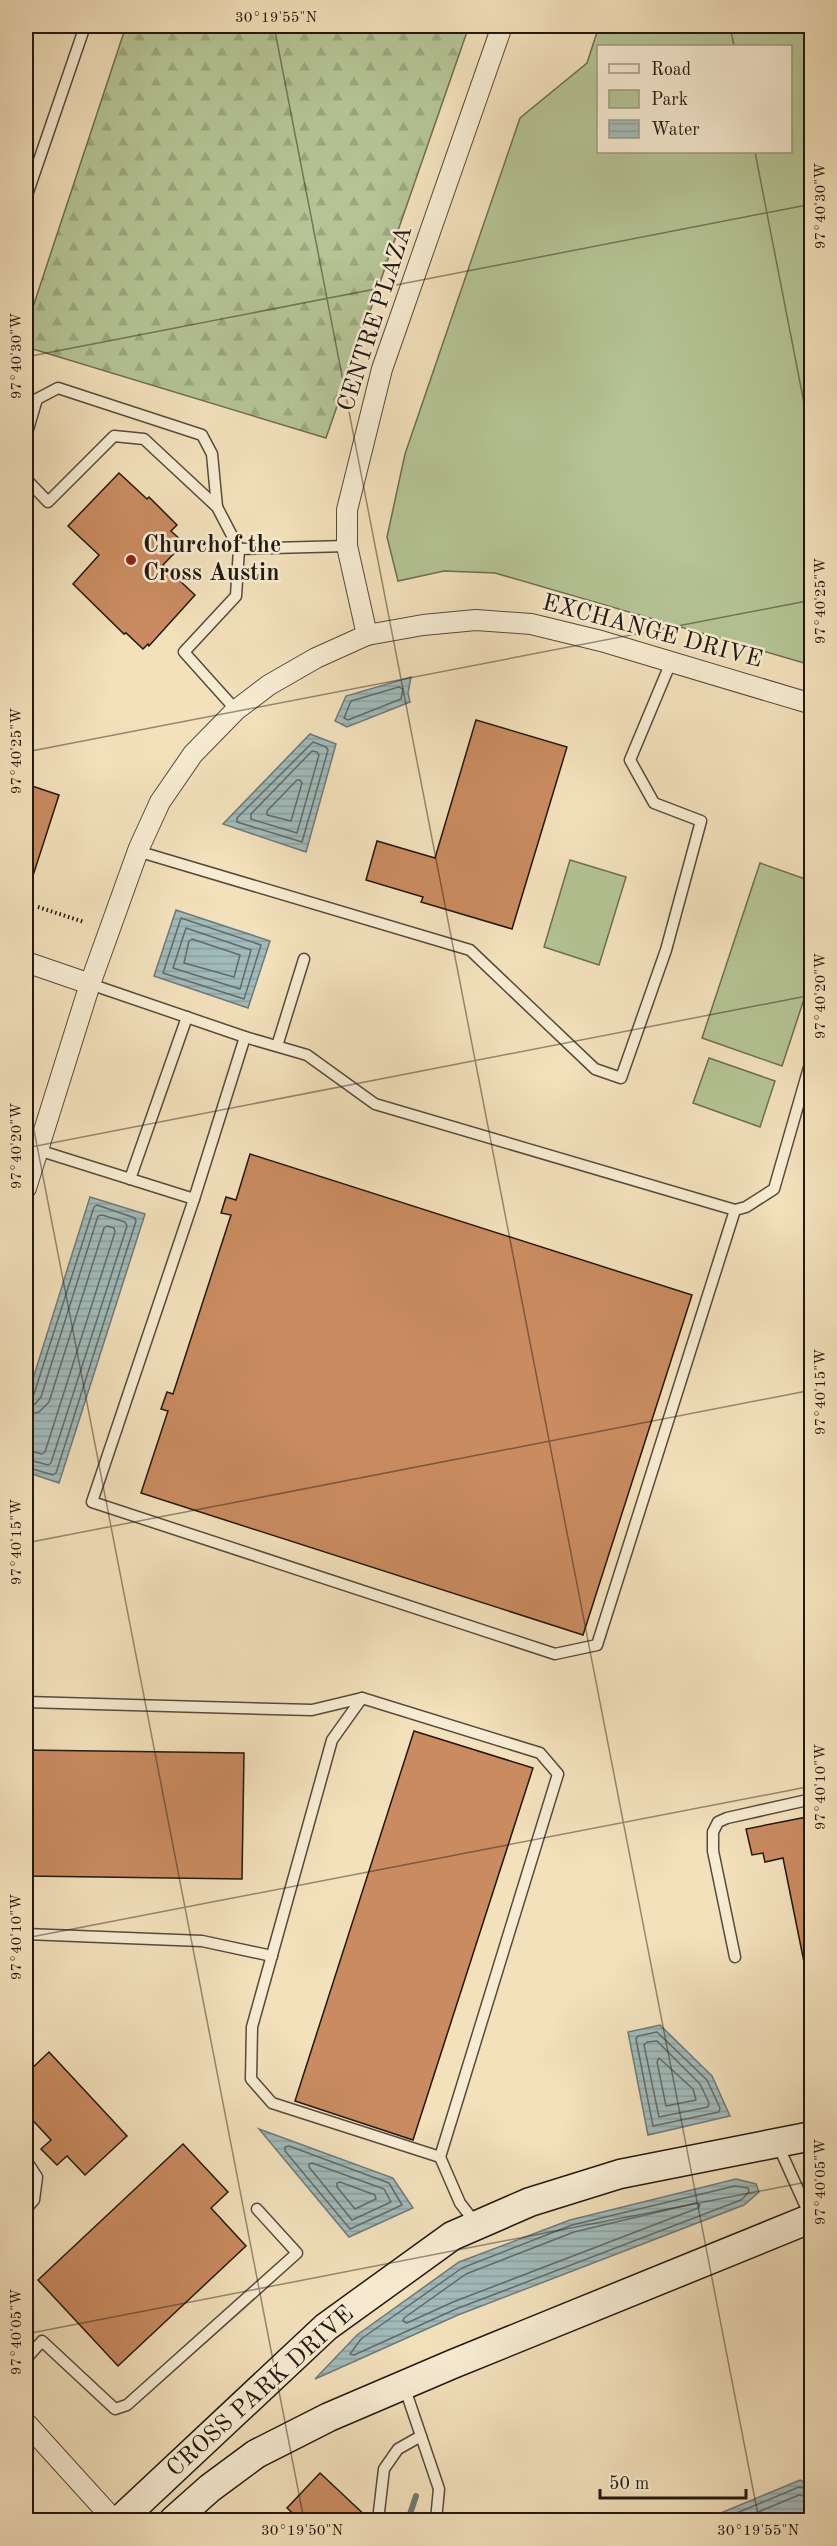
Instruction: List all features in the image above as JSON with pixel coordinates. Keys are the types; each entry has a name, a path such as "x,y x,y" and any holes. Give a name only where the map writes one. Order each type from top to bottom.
{"street":[{"name":"CENTRE PLAZA","path":"367,635 347,546 347,510 382,369 502,26"},
{"name":"EXCHANGE DRIVE","path":"26,1188 90,984 137,851 160,802 193,754 236,710 269,685 316,658 367,635 423,624 476,620 531,624 601,641 812,704"},
{"path":"26,962 90,984"},
{"name":"CROSS PARK DRIVE","path":"120,2520 326,2327 452,2236 530,2202 620,2174 812,2136"},
{"name":"CROSS PARK DRIVE","path":"174,2520 210,2488 256,2454 329,2417 811,2219"},
{"path":"26,2423 114,2520"}],"lane":[{"path":"26,198 85,26"},
{"path":"26,436 37,399 58,388 202,435 212,454 217,507"},
{"path":"26,479 48,502 114,436 144,439 217,507 239,549 236,596 184,652 236,710"},
{"path":"239,549 347,546"},
{"path":"137,851 470,950 595,1069 621,1078 666,950 701,821 654,803 630,760 671,662"},
{"path":"277,1046 304,959"},
{"path":"90,984 244,1037 308,1055 375,1104 735,1210 746,1207 774,1189 812,1057"},
{"path":"130,1179 186,1017"},
{"path":"244,1037 194,1199 92,1502 555,1654 597,1645 735,1210"},
{"path":"38,1150 194,1199"},
{"path":"362,1698 332,1740 252,2027 251,2079 272,2103 440,2157"},
{"path":"26,1702 312,1710 362,1698 540,1753 558,1774 440,2157 460,2203 477,2225"},
{"path":"735,1958 713,1851 712,1832 718,1822 727,1818 812,1799"},
{"path":"26,1934 202,1941 272,1956"},
{"path":"777,2143 811,2219"},
{"path":"26,2160 37,2176 34,2200 26,2209"},
{"path":"26,2359 42,2341 115,2409 127,2405 297,2253 256,2209"},
{"path":"404,2385 439,2489 436,2520"},
{"path":"378,2520 384,2469 398,2449 421,2436"}],"path":[{"path":"38,908 84,922"}],"green space":[{"path":"126,26 469,26 326,438 26,347 26,328"},
{"path":"599,26 811,26 811,665 495,573 444,571 398,581 387,537 405,454 520,118 587,63"},
{"path":"570,860 626,877 599,965 544,947"},
{"path":"760,863 811,881 811,978 782,1066 702,1038"},
{"path":"709,1058 775,1081 760,1127 693,1103"}],"water":[{"path":"411,677 408,693 410,702 347,727 335,721 346,696"},
{"path":"310,734 336,744 306,852 223,824"},
{"path":"176,910 270,941 248,1008 154,976"},
{"path":"90,1197 145,1214 59,1483 26,1472 26,1401"},
{"path":"660,2025 712,2076 730,2116 648,2135 628,2032"},
{"path":"259,2129 393,2178 413,2208 349,2237"},
{"path":"736,2179 756,2184 759,2192 744,2205 458,2315 315,2379 357,2335 459,2262 570,2220"},
{"path":"800,2480 811,2486 811,2520 704,2520"}],"building":[{"name":"Churchof the Cross Austin","path":"119,473 147,499 149,497 177,525 171,531 184,543 163,565 195,595 149,646 148,644 143,649 126,633 124,634 73,584 99,555 68,526"},
{"path":"476,720 567,747 512,929 421,902 423,897 366,880 377,841 435,858"},
{"path":"26,784 59,795 29,888 26,887"},
{"path":"250,1154 692,1295 583,1635 141,1493 168,1411 161,1409 167,1392 173,1394 231,1215 221,1213 226,1197 236,1200"},
{"path":"414,1731 533,1768 413,2140 295,2101"},
{"path":"26,1750 244,1753 242,1879 26,1876"},
{"path":"812,1816 812,1962 804,1962 783,1858 765,1862 763,1853 752,1855 746,1829"},
{"path":"49,2052 127,2136 85,2175 67,2156 57,2165 41,2149 51,2140 26,2113 26,2074"},
{"path":"183,2144 228,2192 211,2208 246,2246 118,2366 38,2280"},
{"path":"320,2473 370,2520 300,2520 287,2508"}],"waterway":[{"path":"408,2520 416,2496"}],"place":[{"name":"Churchof the Cross Austin","path":"131,560"}]}
